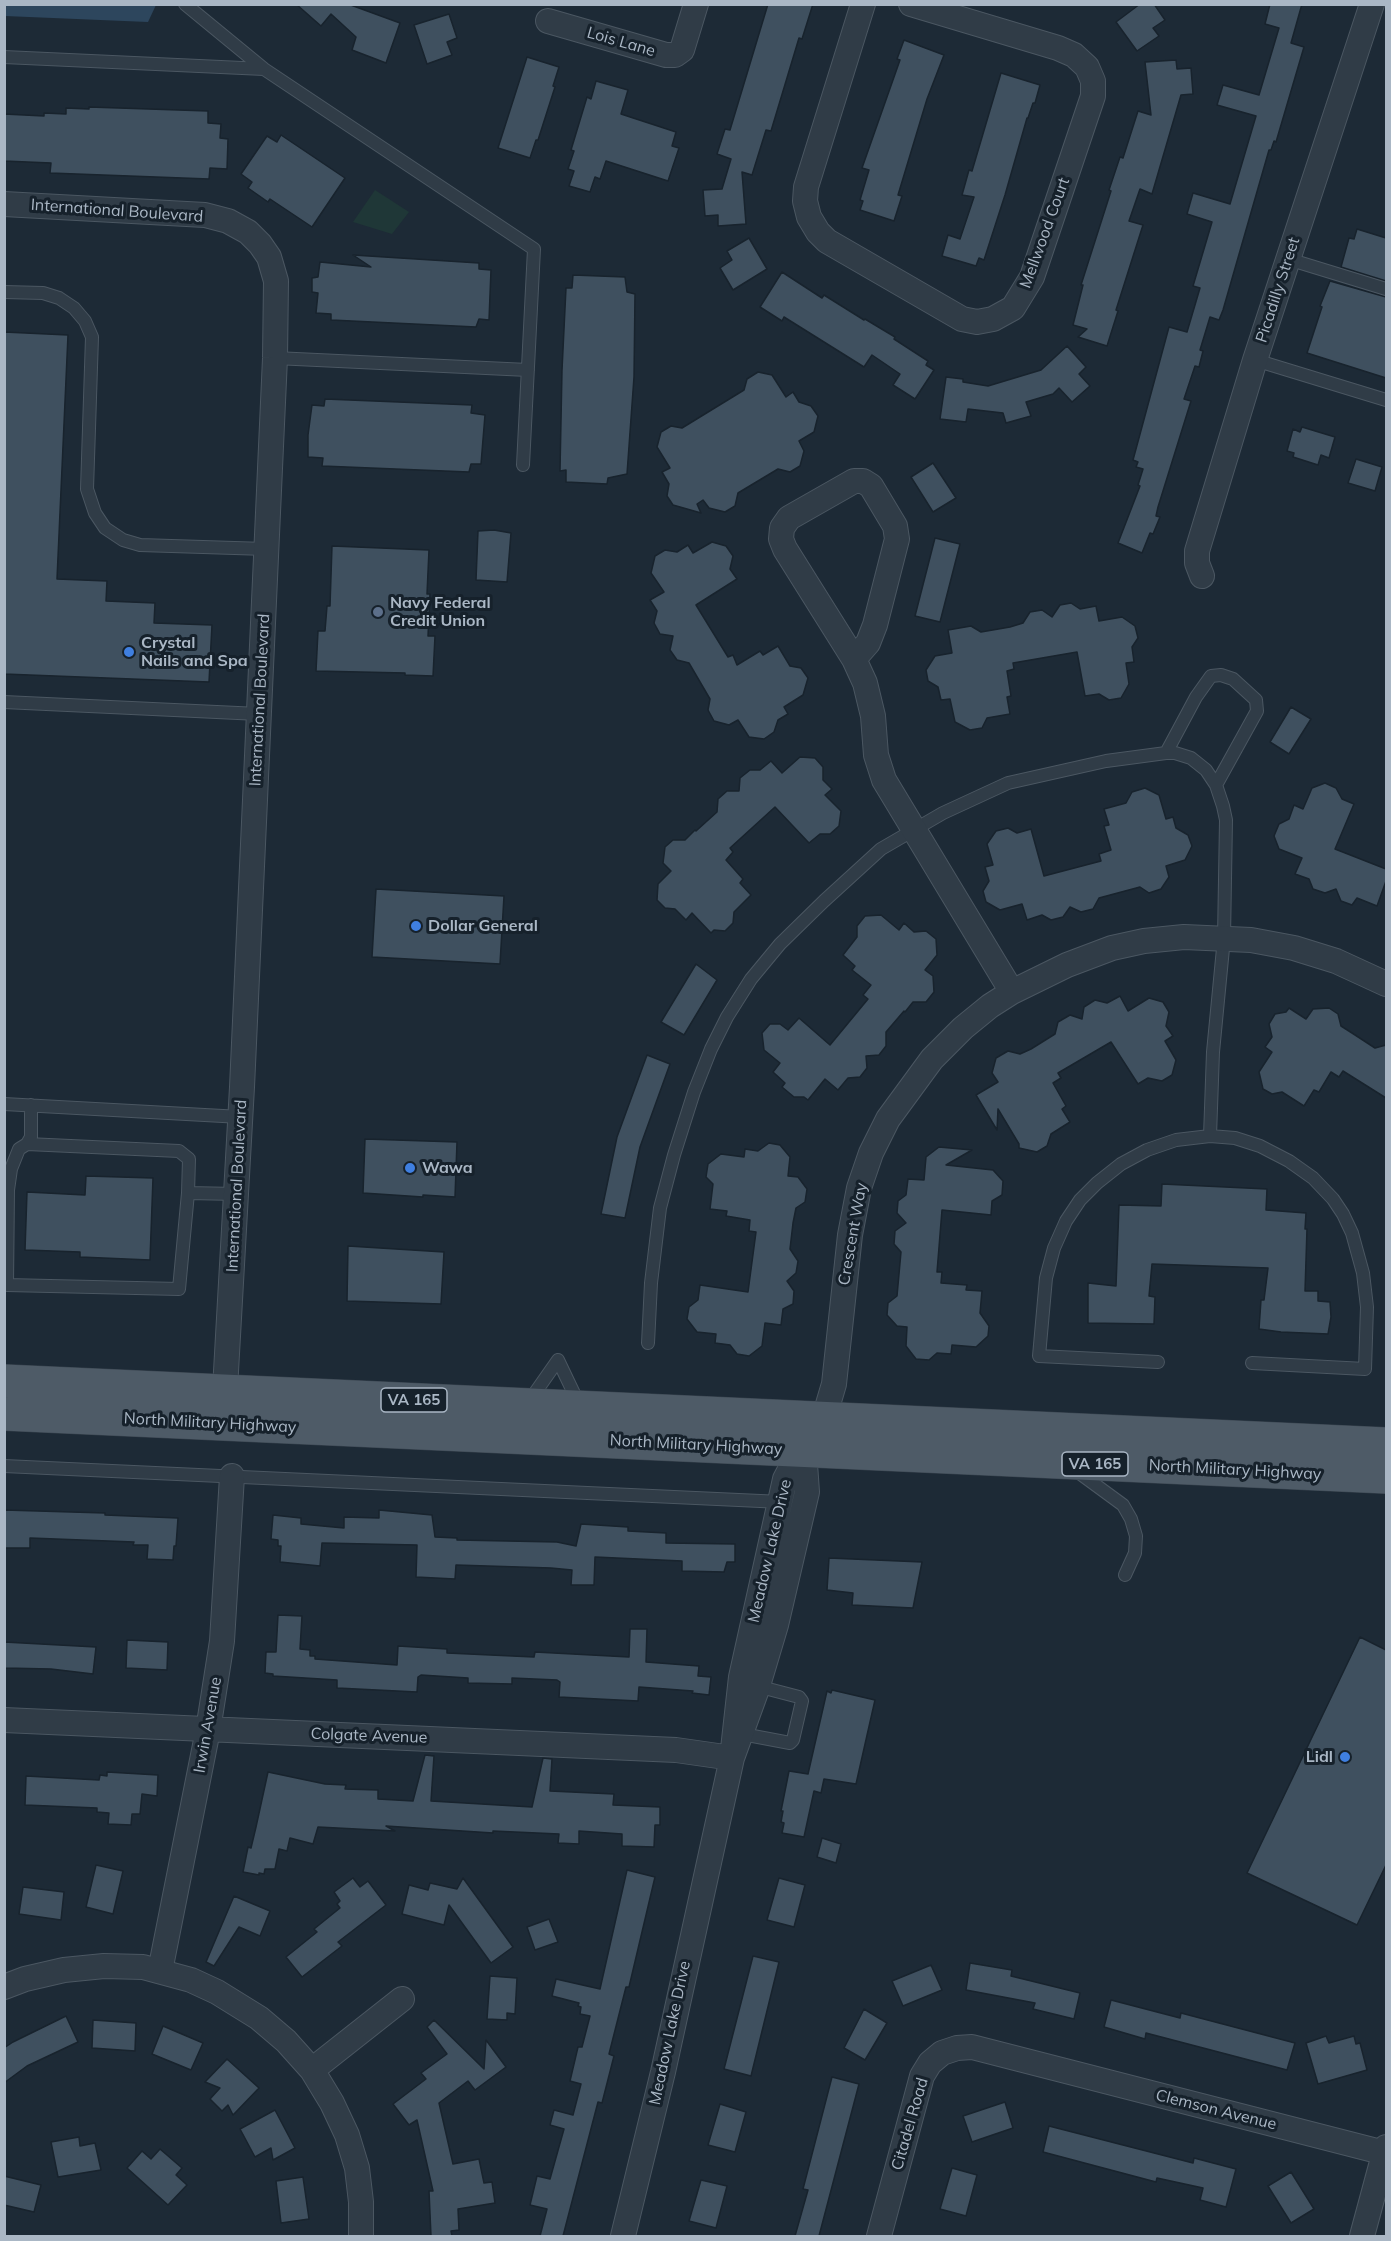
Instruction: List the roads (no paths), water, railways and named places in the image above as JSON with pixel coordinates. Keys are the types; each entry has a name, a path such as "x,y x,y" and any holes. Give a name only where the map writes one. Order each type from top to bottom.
{"main road":[{"name":"North Military Highway","path":"4,1381 1386,1444"},
{"name":"North Military Highway","path":"4,1414 1386,1477"}],"street":[{"name":"Lois Lane","path":"548,21 666,56 675,55 682,50 696,4"},
{"name":"Mellwood Court","path":"863,4 806,187 805,201 809,217 827,242 962,319 978,322 993,319 1013,308 1032,277 1093,96 1093,81 1087,67 1074,55 1058,48 911,4"},
{"name":"Picadilly Street","path":"1202,576 1197,563 1197,551 1288,259 1372,4"},
{"name":"International Boulevard","path":"4,204 205,215 228,221 248,232 260,244 269,258 276,281 275,358 241,1117 223,1424"},
{"path":"854,659 868,643 875,625 897,539 895,526 871,486 863,481 854,481 789,518 782,528 781,539 784,549 854,659 865,683 873,716 876,755 884,780 1012,992"},
{"name":"Crescent Way","path":"804,1450 824,1419 834,1384 850,1235 859,1188 871,1153 888,1119 932,1059 963,1028 990,1006 1012,992 1068,965 1112,948 1144,941 1184,937 1251,940 1294,948 1336,961 1386,984"},
{"name":"Meadow Lake Drive","path":"623,2236 663,2072 749,1685 785,1479 804,1450"},
{"name":"Meadow Lake Drive","path":"749,1685 776,1625 805,1503 807,1492 804,1450"},
{"name":"Irwin Avenue","path":"160,1971 208,1730 222,1641 232,1476"},
{"name":"Colgate Avenue","path":"4,1720 676,1750 732,1758"},
{"path":"4,1987 25,1979 64,1970 104,1966 143,1967 191,1980 217,1992 259,2018 286,2041 312,2070 332,2103 347,2135 361,2202 361,2236"},
{"path":"312,2070 402,2000"},
{"name":"Citadel Road","path":"879,2236 921,2076 930,2063 942,2053 957,2048 972,2047 1047,2067"},
{"name":"Clemson Avenue","path":"1047,2067 1385,2150"},
{"path":"1362,2236 1385,2150"}],"lane":[{"path":"185,4 264,69 534,249 523,465"},
{"path":"4,57 264,69"},
{"path":"1288,259 1386,289"},
{"path":"4,292 43,293 59,298 74,308 85,321 92,337 87,489 95,513 105,528 123,540 140,545 266,549"},
{"path":"275,358 528,370"},
{"path":"1256,360 1386,400"},
{"path":"1166,753 1196,697 1211,676 1221,675 1233,679 1256,700 1257,711 1216,785"},
{"path":"4,702 259,714"},
{"path":"648,1343 651,1283 660,1208 694,1092 722,1028 751,979 780,944 824,900 881,849 913,830 1008,783 1106,761 1166,753 1191,758 1206,770 1216,785 1224,806 1226,820 1224,938 1213,1052 1210,1136"},
{"path":"4,1104 241,1117"},
{"path":"27,1144 178,1151 189,1159 179,1289 6,1285 8,1190 11,1169 20,1149 31,1137 31,1105"},
{"path":"1158,1362 1039,1356 1046,1278 1054,1248 1066,1221 1080,1200 1096,1183 1120,1164 1147,1150 1176,1140 1210,1136 1235,1138 1260,1146 1289,1161 1313,1178 1333,1199 1343,1214 1352,1233 1363,1273 1368,1307 1365,1369 1252,1363"},
{"path":"188,1193 237,1194"},
{"path":"527,1405 558,1360 580,1407"},
{"path":"1065,1462 1123,1505 1131,1520 1136,1536 1135,1553 1125,1575"},
{"path":"4,1466 805,1503"},
{"path":"737,1733 790,1743 793,1740 802,1701 799,1697 749,1685"}],"water":[{"path":"5,4 156,5 148,22 5,16"}],"place":[{"name":"Navy Federal Credit Union","path":"378,612"},
{"name":"Crystal Nails and Spa","path":"129,652"},
{"name":"Dollar General","path":"416,926"},
{"name":"Wawa","path":"410,1168"},
{"name":"Lidl","path":"1345,1757"}]}
